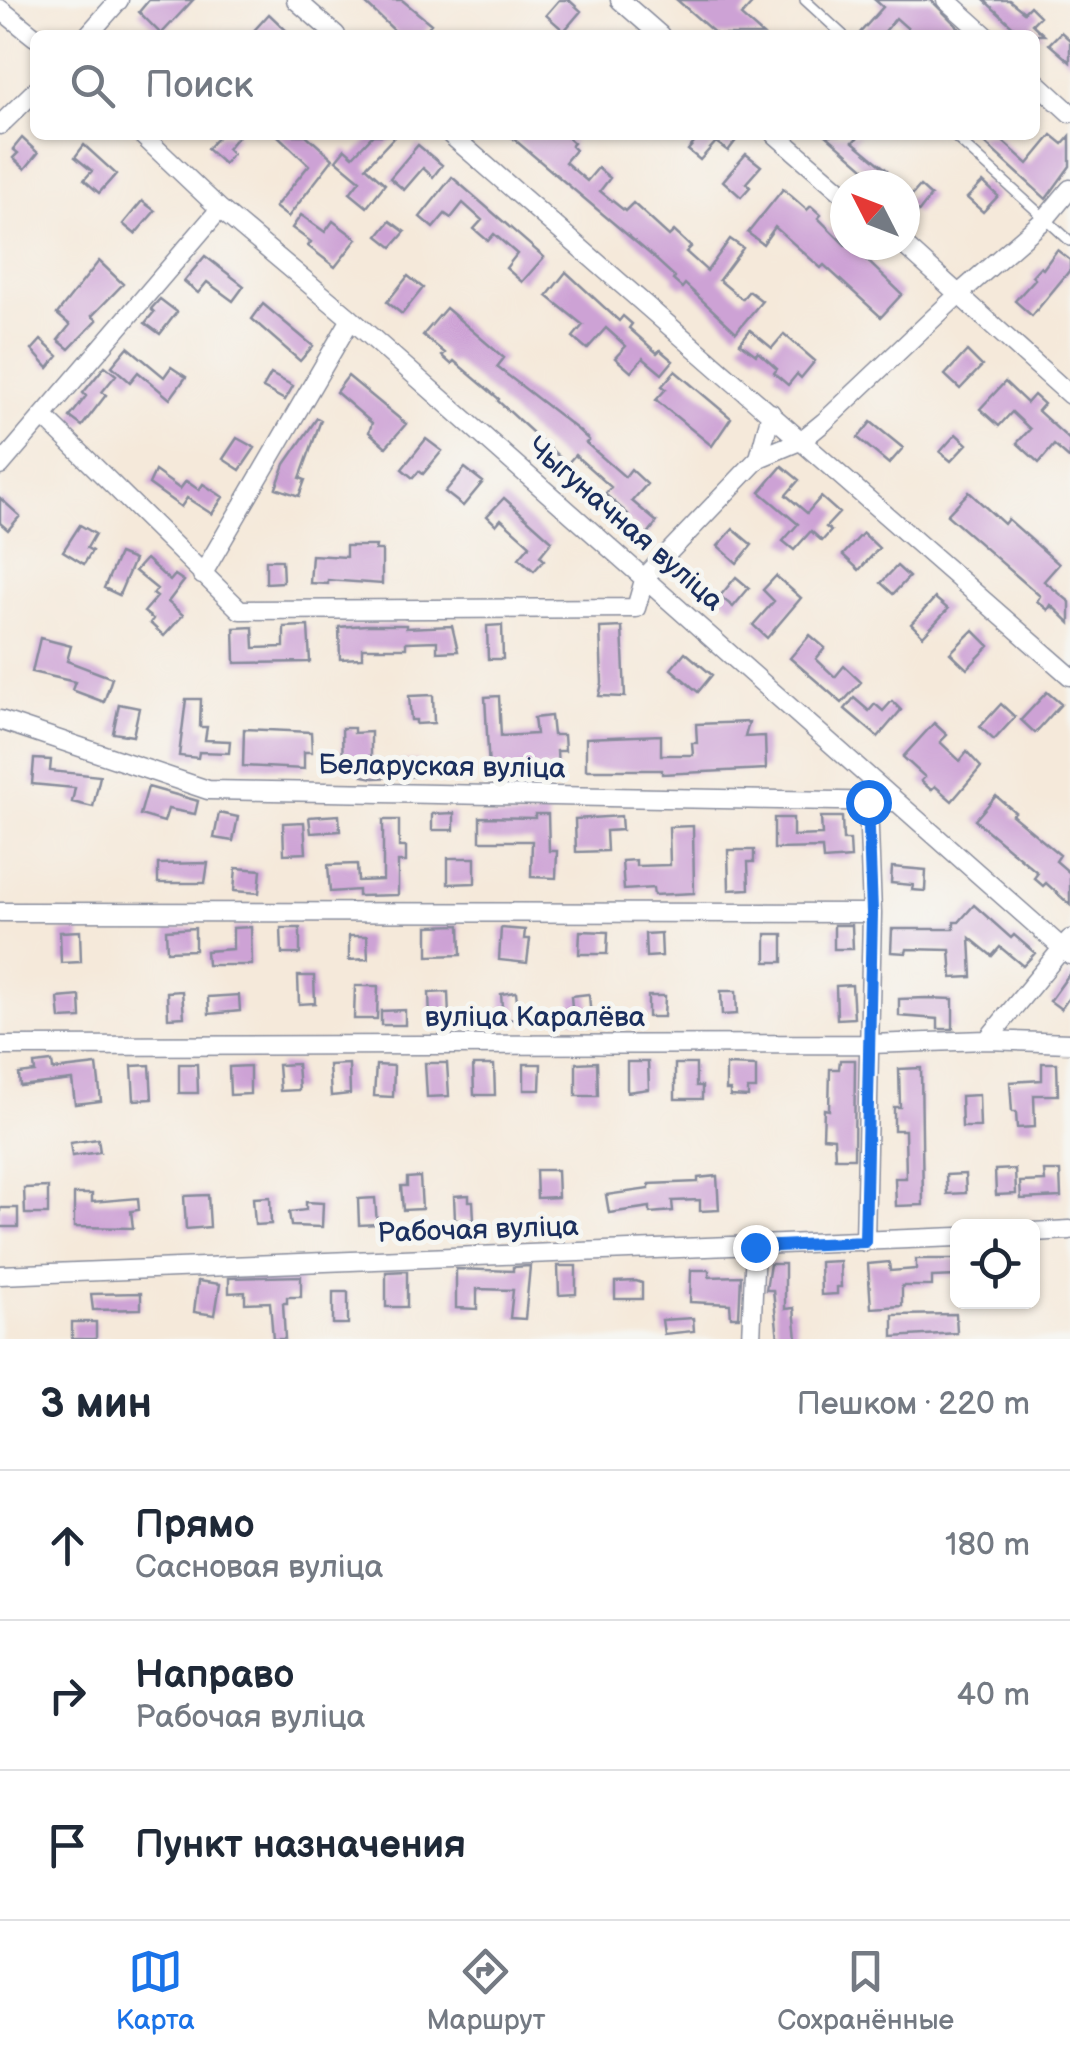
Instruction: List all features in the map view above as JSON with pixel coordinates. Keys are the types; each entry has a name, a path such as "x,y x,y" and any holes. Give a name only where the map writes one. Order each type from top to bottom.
{"street":[{"path":"92,30 119,0"},
{"path":"296,0 330,30"},
{"path":"620,0 654,30"},
{"path":"946,0 979,30"},
{"path":"0,9 30,33"},
{"path":"1040,86 1070,113"},
{"path":"0,126 30,96"},
{"name":"Чыгуначная вуліца","path":"147,140 220,210 351,319 895,802 1068,947"},
{"path":"457,140 1070,676"},
{"path":"782,140 830,181"},
{"path":"43,416 240,610 636,608 645,577 759,458 802,440 1046,219 1070,189"},
{"path":"0,466 220,210"},
{"path":"920,259 1070,395"},
{"path":"202,575 351,319"},
{"path":"759,458 771,413"},
{"name":"Беларуская вуліца","path":"0,720 208,790 895,802"},
{"path":"865,1242 872,913 868,802"},
{"path":"0,912 872,913"},
{"path":"987,1040 1068,947"},
{"name":"вуліца Каралёва","path":"0,1046 1070,1042"},
{"path":"1040,1232 1070,1230"},
{"name":"Рабочая вуліца","path":"0,1275 950,1237"},
{"path":"751,1339 755,1247"}],"lane":[{"path":"805,0 838,30"},
{"path":"959,140 1070,242"}],"building":[{"path":"149,0 193,0 165,30 157,30 139,12"},
{"path":"362,0 402,0 431,24 426,30 394,30"},
{"path":"559,0 569,0 581,11 565,30 546,15"},
{"path":"677,0 755,0 741,16 757,30 711,30"},
{"path":"875,0 931,0 961,30 909,30 896,18 886,30 862,30 883,7"},
{"path":"984,0 1009,0 1024,12 1030,6 1040,16 1032,24 1039,30 1017,30"},
{"path":"269,14 286,30 255,30"},
{"path":"1061,32 1070,40 1070,62 1049,44"},
{"path":"1052,135 1063,144 1070,136 1070,166 1046,199 981,140 1002,140 1028,164"},
{"path":"22,138 38,153 25,169 13,158 18,153 13,149"},
{"path":"215,140 235,140 227,149 232,154 224,164 207,149"},
{"path":"282,140 312,140 333,159 288,217 275,207 309,165"},
{"path":"368,140 391,140 366,167 385,184 367,207 350,193 360,180 336,160 345,149 353,156"},
{"path":"515,140 571,140 575,150 565,162 587,181 598,168 610,178 600,191 625,211 633,203 669,236 674,231 691,247 686,252 707,271 730,239 743,248 719,280 742,299 749,291 762,301 736,332 685,284 682,288 673,280 675,277"},
{"path":"697,140 736,140 728,151 716,142 700,160 688,150"},
{"path":"832,140 853,142 887,170 866,170"},
{"path":"84,145 116,174 99,193 84,180 92,171 75,157"},
{"path":"418,145 442,165 433,177 423,168 404,190 390,178"},
{"path":"746,154 761,166 746,183 750,187 741,197 723,181"},
{"path":"452,177 544,257 522,282 506,268 517,254 494,234 488,241 474,229 482,220 463,203 451,218 445,214 433,228 420,217"},
{"path":"983,182 998,196 983,212 967,198"},
{"path":"920,186 931,196 920,210"},
{"path":"783,189 807,210 811,206 821,215 818,218 830,230 830,260 867,260 902,294 881,317 775,227 763,244 748,233"},
{"path":"142,201 155,211 135,234 123,224"},
{"path":"301,215 325,232 333,221 357,239 335,267 292,228"},
{"path":"390,221 405,232 392,247 378,236"},
{"path":"1057,250 1070,260 1070,270 1032,316 1015,301"},
{"path":"205,256 244,286 233,301 207,282 198,293 184,281"},
{"path":"99,261 123,284 92,316 97,320 69,349 58,340 70,325 57,314"},
{"path":"566,272 619,321 623,316 632,324 629,328 657,353 660,350 673,361 662,374 643,358 631,372 615,358 626,346 606,328 587,349 573,337 583,325 547,296"},
{"path":"408,276 423,288 402,314 387,302"},
{"path":"160,299 177,312 160,334 145,323"},
{"path":"263,304 313,346 300,361 252,319"},
{"path":"446,308 504,358 497,367 577,429 589,440 586,443 625,477 631,469 647,484 632,501 657,522 647,535 605,494 611,487 575,455 567,464 499,399 454,361 451,364 442,356 445,353 423,335"},
{"path":"750,330 772,348 784,334 815,361 801,378 797,374 788,385 758,352 756,355 740,343"},
{"path":"41,340 58,356 48,368 32,350"},
{"path":"128,347 164,377 171,367 186,377 170,399 138,372 130,382 112,366"},
{"path":"967,351 982,366 960,389 945,375"},
{"path":"105,366 116,375 82,426 70,417"},
{"path":"675,371 731,418 712,446 656,400"},
{"path":"271,374 293,386 285,400 263,388"},
{"path":"348,376 406,424 386,447 369,432 372,423 336,392"},
{"path":"1005,382 1027,403 1034,395 1044,404 1038,411 1070,440 1070,459 1054,445 1039,463 1017,443 1030,429 1012,412 999,426 980,409"},
{"path":"317,418 321,420 300,478 305,480 299,496 276,488 285,464"},
{"path":"871,422 903,448 889,464 858,438"},
{"path":"956,434 967,444 951,461 940,452"},
{"path":"237,438 255,448 240,470 223,459"},
{"path":"426,439 442,451 423,474 419,471 413,478 402,469"},
{"path":"782,466 799,480 786,495 807,513 821,497 839,513 826,527 831,531 822,541 811,531 794,550 783,541 798,524 760,492"},
{"path":"465,468 483,482 463,506 445,492"},
{"path":"155,471 180,489 186,481 199,490 203,484 223,497 212,514 187,498 181,507 149,484"},
{"path":"969,492 1004,524 1008,519 1059,564 1044,581 1070,602 1070,623 1051,605 1048,610 1037,601 1040,596 947,515"},
{"path":"0,498 20,516 8,530 0,523"},
{"path":"504,498 552,541 534,571 519,558 530,545 501,519 496,525 487,516"},
{"path":"80,525 95,534 87,548 92,551 84,564 63,551"},
{"path":"733,529 752,545 737,563 718,546"},
{"path":"863,533 879,548 859,570 843,555"},
{"path":"346,546 376,546 375,550 382,550 382,584 328,580 328,584 310,583 312,555 346,557"},
{"path":"119,554 134,560 119,595 104,588"},
{"path":"146,559 170,581 175,575 184,581 168,602 183,615 164,636 144,612 157,597 153,594 157,589 135,571"},
{"path":"266,560 282,560 283,582 266,583"},
{"path":"897,566 909,577 893,594 881,583"},
{"path":"776,576 801,598 767,638 753,625 774,601 763,590"},
{"path":"736,577 749,588 733,607 720,596"},
{"path":"935,598 948,609 923,636 911,624"},
{"path":"502,625 503,659 488,659 487,626"},
{"path":"308,626 310,662 235,663 234,628 253,627 254,648 284,647 284,627"},
{"path":"452,626 458,651 437,652 437,641 406,642 406,648 362,648 362,658 340,659 339,627"},
{"path":"622,627 625,697 599,696 600,628"},
{"path":"973,630 989,646 967,669 950,653"},
{"path":"810,635 825,648 816,659 835,677 844,666 861,682 842,703 790,658"},
{"path":"40,638 71,646 67,661 112,678 104,702 72,690 75,682 32,672"},
{"path":"685,652 712,675 698,692 671,669"},
{"path":"1047,692 1061,704 1035,733 1021,720"},
{"path":"433,695 434,723 416,724 416,720 411,720 409,696"},
{"path":"499,696 501,736 536,734 534,718 551,716 553,735 564,735 565,751 557,751 558,768 489,770 485,697"},
{"path":"854,698 869,711 875,704 883,711 892,701 901,710 878,737 845,709"},
{"path":"186,699 201,699 200,727 207,727 205,740 230,741 229,753 199,752 198,758 179,756"},
{"path":"119,704 139,708 133,736 113,733"},
{"path":"1001,704 1015,717 994,740 980,727"},
{"path":"749,722 745,737 765,736 766,769 662,774 662,770 586,770 586,738 661,735 661,755 693,755 696,724"},
{"path":"934,723 947,735 940,742 960,761 967,752 981,767 952,801 935,786 931,790 921,781 925,777 903,757"},
{"path":"342,728 354,728 354,733 371,732 371,763 419,761 419,776 374,778 363,776 363,769 343,769"},
{"path":"244,729 311,732 312,752 304,752 304,769 243,766"},
{"path":"34,759 51,760 50,771 100,776 93,807 72,802 75,788 32,784"},
{"path":"148,787 198,801 195,814 168,809 164,822 140,815"},
{"path":"996,796 1015,812 1012,815 1060,855 1056,861 1070,873 1070,905 1046,883 1043,886 1034,878 1038,873 975,820"},
{"path":"219,813 238,817 233,841 214,838"},
{"path":"454,813 454,830 432,830 432,814"},
{"path":"535,814 548,814 549,851 557,851 556,878 531,877 532,841 480,841 480,817 535,818"},
{"path":"339,815 340,831 311,833 309,817"},
{"path":"621,816 622,830 606,831 607,851 576,852 575,819"},
{"path":"821,817 842,817 843,840 850,840 851,858 823,860 822,848 774,849 774,818 793,818 793,836 822,835"},
{"path":"383,820 399,820 399,847 406,847 406,862 398,862 398,895 358,896 358,890 330,892 328,865 357,864 358,881 383,880"},
{"path":"304,822 306,853 284,854 283,823"},
{"path":"693,826 694,893 654,895 653,888 624,890 622,861 636,860 636,866 670,865 669,827"},
{"path":"728,850 754,850 754,862 748,862 749,889 729,890"},
{"path":"448,858 475,858 475,883 448,884"},
{"path":"208,863 205,883 158,883 158,864"},
{"path":"892,867 926,870 925,891 912,890 913,885 891,883"},
{"path":"236,868 261,870 259,893 234,891"},
{"path":"974,905 1011,938 1014,935 1035,953 1023,966 1000,947 992,956 970,938 972,977 952,978 950,950 891,952 892,929 954,929 954,922 959,922"},
{"path":"460,925 461,955 428,956 428,926"},
{"path":"834,925 852,925 853,949 834,949"},
{"path":"251,927 252,965 207,965 206,951 233,949 233,928"},
{"path":"195,928 195,950 167,951 166,930"},
{"path":"281,928 300,928 300,954 282,954"},
{"path":"501,928 525,930 524,939 530,939 527,963 499,960"},
{"path":"80,931 81,962 61,963 60,932"},
{"path":"580,931 608,932 607,954 579,954"},
{"path":"661,933 662,956 646,957 645,934"},
{"path":"766,934 783,934 783,962 766,962"},
{"path":"349,936 367,936 368,959 349,960"},
{"path":"1070,973 1070,996 1061,1009 1050,1001"},
{"path":"298,976 314,976 315,1003 299,1004"},
{"path":"852,985 854,1018 837,1019 836,986"},
{"path":"355,986 378,986 377,1019 354,1019"},
{"path":"182,991 184,1017 168,1018 167,992"},
{"path":"721,991 736,991 737,1014 722,1015"},
{"path":"448,992 449,1018 430,1019 429,993"},
{"path":"516,992 519,1019 503,1020 501,994"},
{"path":"589,994 591,1019 573,1020 571,996"},
{"path":"239,995 240,1011 209,1014 208,997"},
{"path":"80,996 81,1018 60,1019 58,998"},
{"path":"648,996 665,996 664,1017 648,1017"},
{"path":"899,999 953,999 953,1029 938,1029 938,1019 899,1016"},
{"path":"405,1010 405,1025 381,1025 381,1011"},
{"path":"840,1060 855,1060 854,1158 835,1158 834,1138 823,1137 824,1109 829,1110 830,1069 839,1069"},
{"path":"52,1062 53,1070 97,1065 101,1101 75,1104 72,1080 20,1086 19,1074 35,1072 34,1064"},
{"path":"597,1062 598,1096 576,1096 576,1063"},
{"path":"627,1062 648,1062 649,1089 627,1092"},
{"path":"425,1063 447,1063 449,1096 427,1097"},
{"path":"1042,1063 1057,1063 1058,1095 1034,1095 1035,1127 1017,1128 1010,1082 1042,1080"},
{"path":"179,1064 197,1064 198,1093 179,1093"},
{"path":"297,1064 299,1090 280,1091 278,1065"},
{"path":"349,1064 350,1094 331,1096 329,1065"},
{"path":"524,1064 541,1064 540,1090 524,1090"},
{"path":"675,1064 696,1064 696,1086 702,1086 702,1099 675,1099"},
{"path":"150,1065 152,1099 134,1100 132,1066"},
{"path":"376,1065 394,1066 393,1097 374,1096"},
{"path":"473,1065 494,1065 495,1095 474,1095"},
{"path":"726,1065 756,1066 756,1089 748,1089 748,1097 730,1096 730,1090 726,1090"},
{"path":"250,1066 250,1094 230,1095 229,1067"},
{"path":"921,1068 923,1205 896,1206 895,1178 906,1178 905,1130 894,1130 894,1107 900,1107 899,1069"},
{"path":"979,1095 980,1127 962,1127 961,1096"},
{"path":"98,1139 100,1152 72,1156 70,1143"},
{"path":"1015,1169 1016,1194 996,1195 995,1170"},
{"path":"536,1170 557,1170 558,1197 537,1198"},
{"path":"1044,1171 1060,1171 1061,1197 1021,1199 1020,1182 1045,1181"},
{"path":"965,1174 966,1193 947,1194 946,1175"},
{"path":"717,1176 719,1210 700,1211 700,1200 672,1201 673,1211 650,1213 650,1207 609,1213 606,1195 649,1189 649,1184 698,1182 698,1178"},
{"path":"420,1177 422,1209 403,1210 401,1186 407,1186 407,1178"},
{"path":"48,1187 48,1214 25,1214 24,1188"},
{"path":"74,1194 92,1194 92,1202 138,1198 139,1210 131,1211 133,1228 74,1227"},
{"path":"208,1195 210,1227 186,1229 184,1196"},
{"path":"469,1195 474,1220 455,1220 454,1196"},
{"path":"270,1197 271,1224 255,1225 253,1198"},
{"path":"375,1198 377,1224 359,1225 358,1199"},
{"path":"306,1202 323,1203 322,1227 291,1226 289,1212 306,1210"},
{"path":"0,1208 18,1208 18,1227 0,1227"},
{"path":"916,1259 950,1259 950,1276 932,1277 932,1286 902,1286 902,1306 871,1308 868,1264 889,1262 890,1271 916,1269"},
{"path":"840,1261 841,1287 837,1287 837,1294 821,1295 820,1262"},
{"path":"770,1264 785,1264 785,1309 794,1308 797,1339 778,1339 773,1290 766,1290"},
{"path":"530,1266 525,1319 510,1318 513,1290 477,1289 477,1309 456,1308 456,1269 513,1271 513,1267"},
{"path":"558,1266 576,1266 576,1294 559,1295"},
{"path":"691,1270 709,1270 709,1277 741,1276 739,1317 731,1317 730,1304 690,1302"},
{"path":"407,1271 407,1307 386,1307 386,1272"},
{"path":"301,1276 301,1297 287,1297 287,1303 283,1303 285,1339 273,1339 270,1302 245,1303 245,1292 229,1293 229,1278"},
{"path":"198,1281 220,1284 215,1315 194,1312"},
{"path":"615,1282 642,1283 642,1299 615,1299"},
{"path":"333,1292 348,1292 348,1324 333,1324"},
{"path":"141,1293 141,1309 93,1310 91,1294"},
{"path":"956,1314 957,1333 893,1337 893,1315"},
{"path":"693,1318 694,1331 664,1334 662,1320"},
{"path":"72,1322 96,1322 96,1339 72,1339"}],"route":[{"path":"755,1247 865,1242 872,913 868,802"}]}
